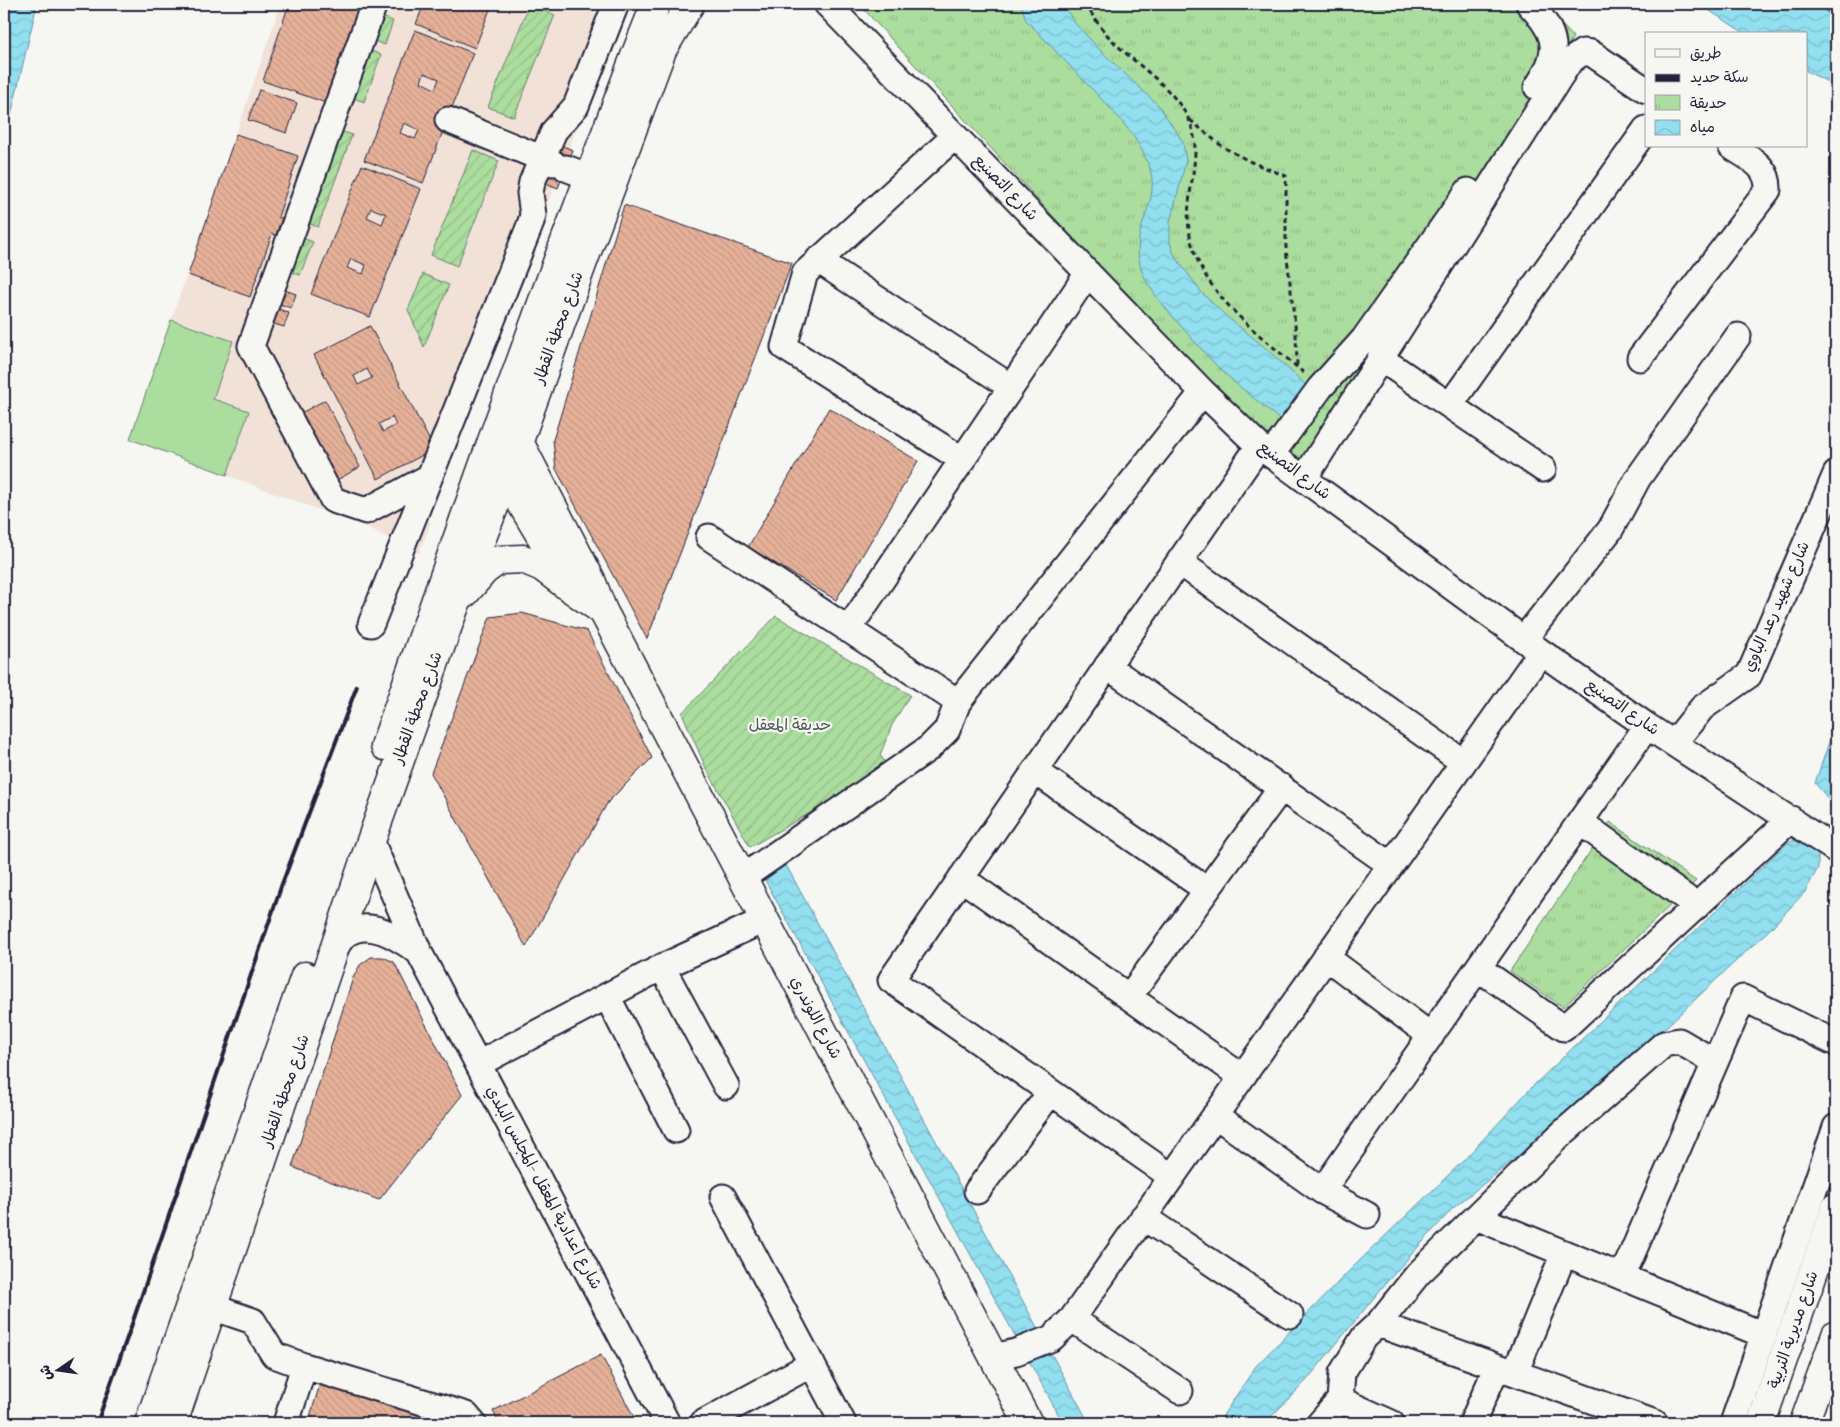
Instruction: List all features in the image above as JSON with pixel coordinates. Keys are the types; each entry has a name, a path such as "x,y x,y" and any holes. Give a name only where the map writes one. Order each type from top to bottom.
{"main road":[{"name":"شارع محطة القطار","path":"173,1423 371,841 456,603 506,477 518,440 569,264 556,164 640,41 656,4"},
{"name":"شارع محطة القطار","path":"149,1423 501,416 662,50 690,4"},
{"name":"شارع اللوندري","path":"501,416 518,440 592,580 603,611 764,920 1005,1355 1028,1423"},
{"path":"489,448 573,590"},
{"path":"456,603 484,571 499,560 523,560 542,567 603,611"},
{"name":"شارع مديرية التربية","path":"1761,1423 1836,1210"},
{"path":"1804,1423 1836,1335"}],"street":[{"path":"374,4 251,346 333,500 366,511 429,476"},
{"path":"556,164 554,131 576,106 616,4"},
{"name":"شارع التصنيع","path":"827,4 1204,392 1265,450 1532,645 1647,726 1836,850"},
{"path":"1172,1177 891,980 1179,562 1265,450 1364,339 1422,258 1543,78 1551,63 1554,47 1551,33 1539,14 1529,4"},
{"path":"1304,479 1570,61 1583,52 1591,53 1645,89"},
{"path":"448,120 556,164"},
{"path":"1450,405 1645,130"},
{"path":"955,136 805,273 784,347 963,460"},
{"path":"1640,358 1768,190 1768,180 1763,168 1733,148"},
{"path":"371,624 530,225 532,214 531,187 556,164"},
{"path":"818,260 1011,387"},
{"path":"848,630 1088,273"},
{"path":"1005,1355 1052,1338 1072,1319 1463,762 1532,645 1610,530 1638,478 1738,336"},
{"path":"1380,358 1543,468"},
{"path":"742,878 929,748 947,730 958,702 1204,392"},
{"name":"شارع شهيد رعد الباوي","path":"1674,744 1702,708 1749,675 1836,474"},
{"path":"709,537 958,702"},
{"path":"1179,562 1463,762"},
{"path":"1107,666 1391,865"},
{"path":"1322,1191 1647,726"},
{"path":"1035,770 1207,890"},
{"path":"1129,997 1282,788"},
{"path":"1478,968 1564,1028 1791,820"},
{"path":"1580,822 1697,906"},
{"name":"شارع اعدادية المعقل -المجلس البلدي","path":"371,841 419,952 668,1423"},
{"path":"961,878 1242,1077"},
{"path":"478,1064 662,967 764,920"},
{"path":"334,950 345,934 370,928 394,935 419,952"},
{"path":"1326,957 1431,1036"},
{"path":"662,967 726,1086"},
{"path":"607,996 676,1130"},
{"path":"1622,1277 1743,998 1836,1043"},
{"path":"1320,1423 1340,1400 1342,1373 1364,1337 1378,1324 1418,1274 1558,1138 1664,1044 1679,1041 1715,1062"},
{"path":"977,1191 1052,1092"},
{"path":"1215,1115 1322,1191 1367,1215"},
{"path":"1734,1423 1836,1127"},
{"path":"723,1197 844,1423"},
{"path":"1143,1217 1290,1315"},
{"path":"1476,1217 1764,1335"},
{"path":"1472,1423 1506,1370 1564,1253"},
{"path":"212,1307 253,1321 274,1354 304,1366 466,1415 473,1423"},
{"path":"1072,1319 1180,1391"},
{"path":"1378,1324 1655,1423"},
{"path":"703,1423 812,1364"},
{"path":"286,1423 304,1366"},
{"path":"1340,1400 1391,1423"}],"path":[{"path":"1086,4 1096,22 1113,41 1162,84 1189,119 1195,145 1188,206 1189,225 1199,263 1207,280 1233,310 1320,388"},
{"path":"1189,119 1223,147 1251,162 1286,176 1286,249 1296,333 1297,368"}],"shaded area":[{"path":"281,4 624,4 426,520 431,522 419,553 399,545 376,531 130,439"}],"green space":[{"path":"859,4 1543,4 1573,37 1550,78 1303,467 1197,371"},
{"path":"529,5 555,15 514,117 488,107"},
{"path":"379,16 393,21 385,45 371,40"},
{"path":"367,49 381,55 364,102 349,96"},
{"path":"338,130 352,135 318,227 305,222"},
{"path":"473,150 499,161 457,266 431,255"},
{"path":"300,237 313,242 300,275 287,270"},
{"path":"423,274 449,285 424,347 408,310"},
{"path":"171,320 233,341 213,399 249,411 227,475 130,439"},
{"name":"حديقة المعقل","path":"776,616 910,695 892,725 880,755 889,768 750,847 705,766 682,713"},
{"path":"1610,822 1696,881 1563,1007 1510,971"}],"water":[{"path":"4,4 37,4 4,145"},
{"path":"1021,4 1063,4 1074,22 1101,51 1159,106 1183,142 1186,161 1170,222 1170,242 1174,255 1202,293 1306,385 1285,424 1216,365 1173,317 1152,290 1141,267 1138,246 1152,189 1152,177 1143,152 1122,122 1026,20"},
{"path":"1699,4 1816,4 1836,18 1836,86 1808,72 1808,32 1743,32"},
{"path":"1836,722 1836,834 1818,856 1818,868 1805,892 1769,930 1634,1057 1560,1123 1453,1208 1386,1283 1306,1381 1265,1423 1218,1423 1256,1366 1353,1267 1463,1161 1532,1087 1785,845 1798,840 1812,847 1831,824 1834,817 1830,801 1815,783"},
{"path":"786,865 1089,1423 1063,1423 765,880"}],"building":[{"path":"289,4 360,4 326,103 263,81"},
{"path":"424,4 492,4 475,48 416,24"},
{"path":"1816,4 1836,4 1836,15 1834,17"},
{"path":"415,30 473,53 423,183 364,160","holes":["424,73 439,79 435,89 421,82","404,123 419,130 415,139 400,133"]},
{"path":"259,90 297,103 287,133 248,120"},
{"path":"236,134 298,156 278,217 282,218 276,235 272,234 250,297 188,275"},
{"path":"560,145 573,150 558,188 545,183"},
{"path":"362,165 421,189 370,317 311,294","holes":["371,208 386,214 382,224 367,217","351,259 366,265 363,274 347,268"]},
{"path":"624,205 792,263 647,639 556,469 553,440"},
{"path":"282,289 296,294 291,308 277,303"},
{"path":"276,308 289,313 284,327 271,323"},
{"path":"370,326 434,449 378,479 314,355","holes":["367,369 372,378 358,385 354,376","392,417 396,425 383,432 379,424"]},
{"path":"325,400 360,467 337,480 301,413"},
{"path":"829,408 918,461 836,600 748,547"},
{"path":"522,613 587,631 652,758 608,802 526,947 431,773 490,617"},
{"path":"371,957 383,957 394,962 462,1095 379,1200 292,1167 353,978 360,965"},
{"path":"601,1355 637,1423 499,1423 493,1411"},
{"path":"321,1381 460,1423 308,1423"}],"railway":[{"path":"97,1423 282,884 357,686"}]}
